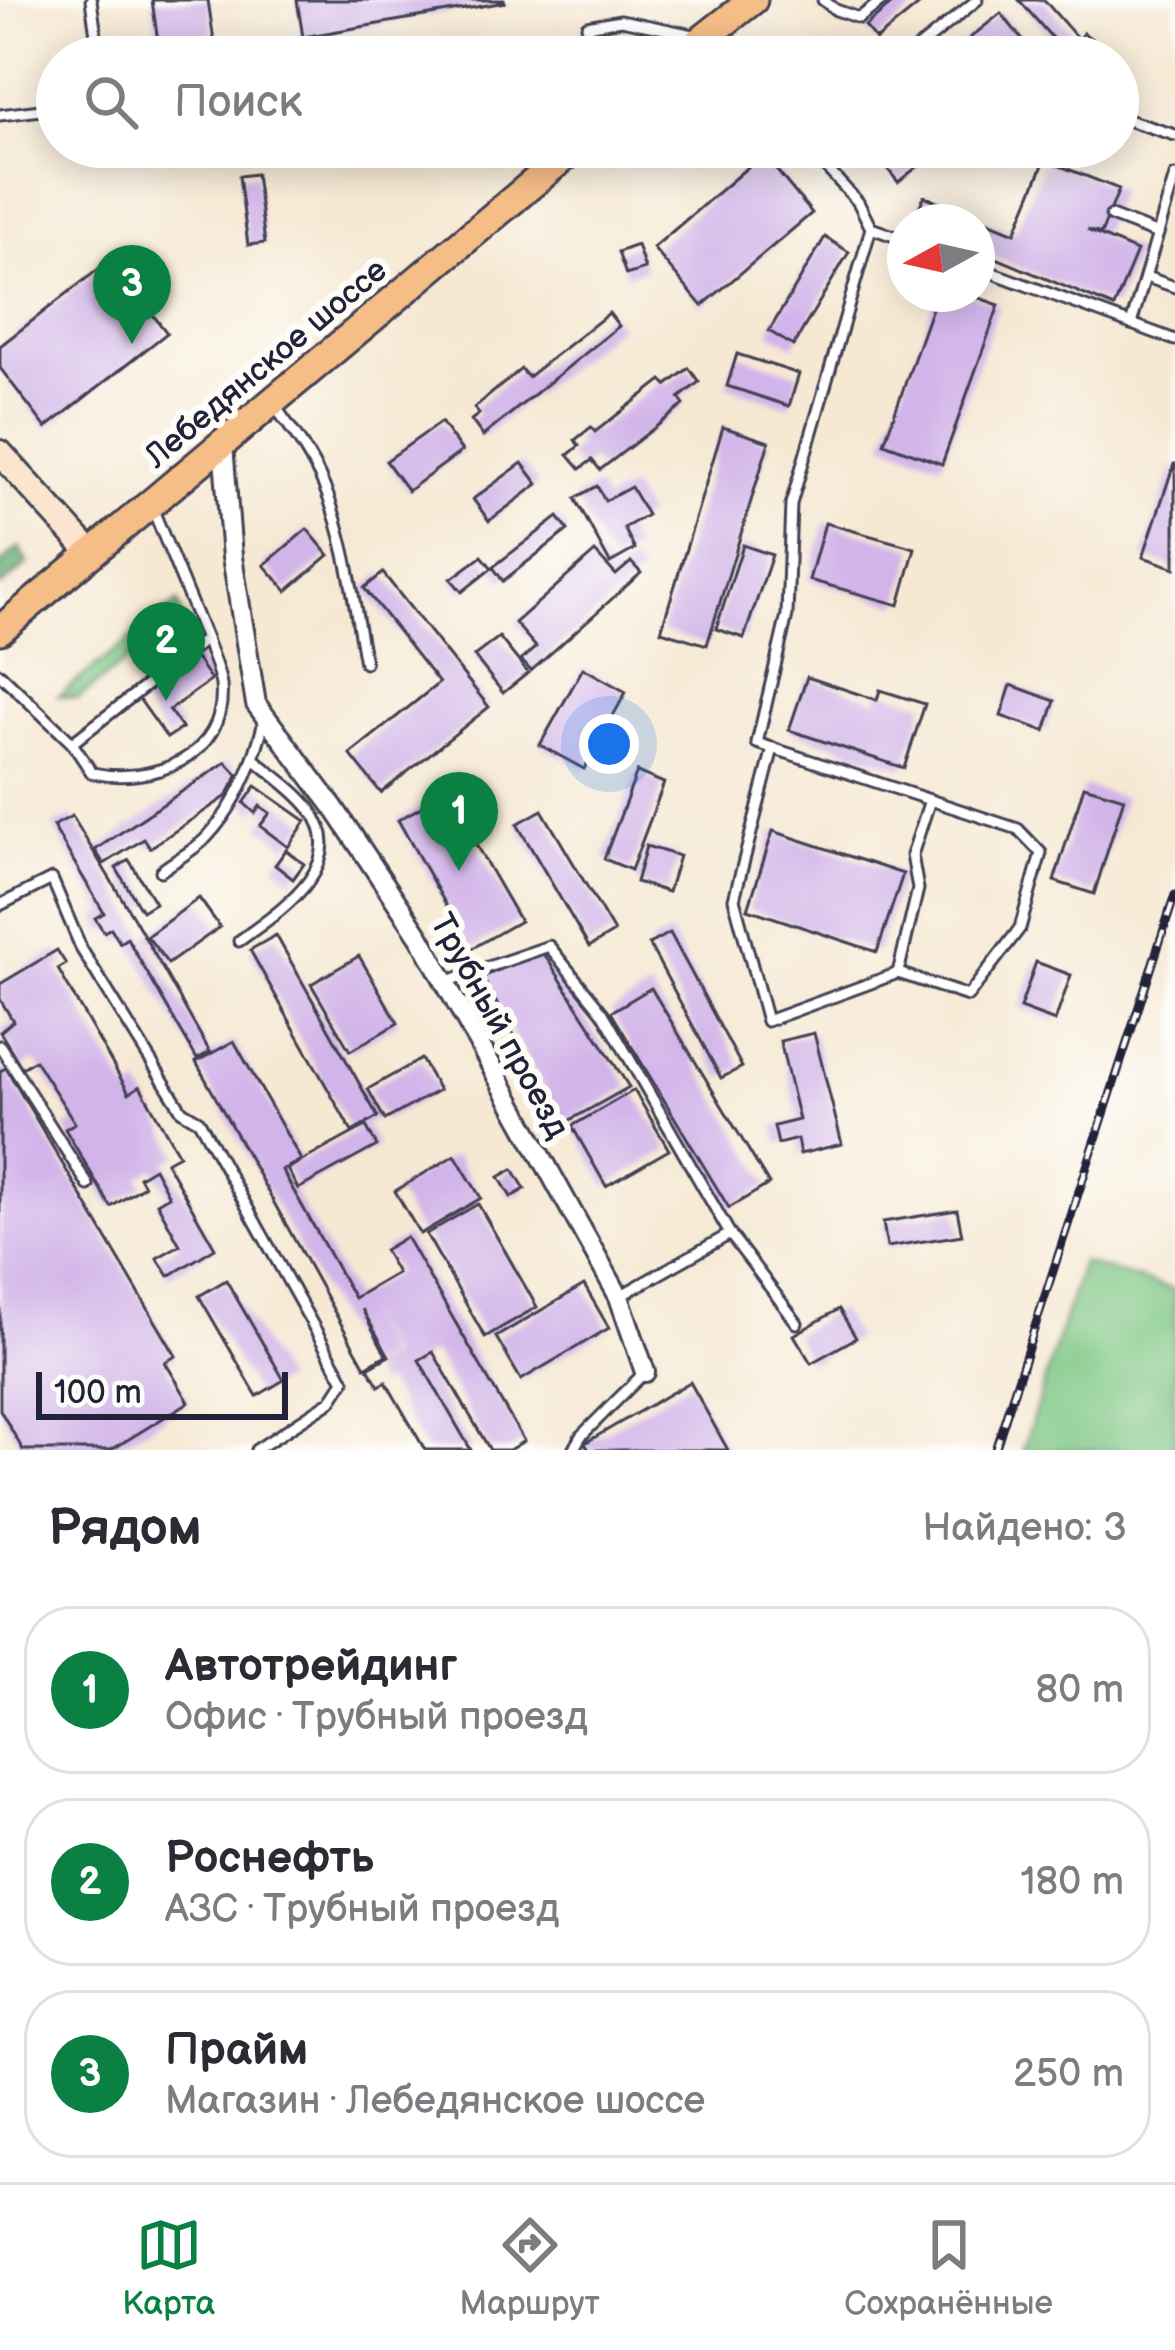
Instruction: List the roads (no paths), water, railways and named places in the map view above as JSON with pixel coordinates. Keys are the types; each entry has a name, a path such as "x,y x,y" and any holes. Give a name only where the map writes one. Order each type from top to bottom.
{"main road":[{"path":"723,36 754,0"},
{"name":"Лебедянское шоссе","path":"0,630 551,168"}],"street":[{"name":"Трубный проезд","path":"223,445 236,578 256,704 334,808 420,937 619,1297 645,1372"},
{"path":"0,453 91,553"}],"lane":[{"path":"91,0 96,36"},
{"path":"823,0 859,18 884,0"},
{"path":"933,36 977,0"},
{"path":"590,36 587,26 621,20 676,36"},
{"path":"0,115 36,111"},
{"path":"1139,123 1175,135"},
{"path":"827,168 859,202 872,228 887,234"},
{"path":"1130,323 1175,176"},
{"path":"1112,216 1158,234"},
{"path":"773,748 734,899 767,1022 898,974 968,996 1020,928 1041,853 1018,829 773,748 757,743 787,615 790,504 872,228"},
{"path":"995,274 1175,340"},
{"path":"1146,277 1175,286"},
{"path":"273,403 305,448 326,489 365,663"},
{"path":"0,674 72,743 92,772 150,776 192,754 211,736 221,684 151,505"},
{"path":"72,743 206,639"},
{"path":"161,871 206,838 237,794 254,758 265,716"},
{"path":"238,941 293,901 312,878 322,850 320,829 310,808 254,758"},
{"path":"898,974 918,889 912,854 930,800"},
{"path":"0,905 52,879 82,950 182,1111 199,1121 344,1381 331,1401 256,1450"},
{"path":"445,982 549,946 603,1013 730,1234 796,1323"},
{"path":"0,1046 88,1185"},
{"path":"619,1297 730,1234"},
{"path":"573,1450 581,1436 645,1372"}],"railway":[{"path":"995,1450 1175,895"}],"place":[{"name":"Прайм","path":"132,344"},
{"name":"Роснефть","path":"166,701"},
{"name":"Автотрейдинг","path":"459,871"}]}
